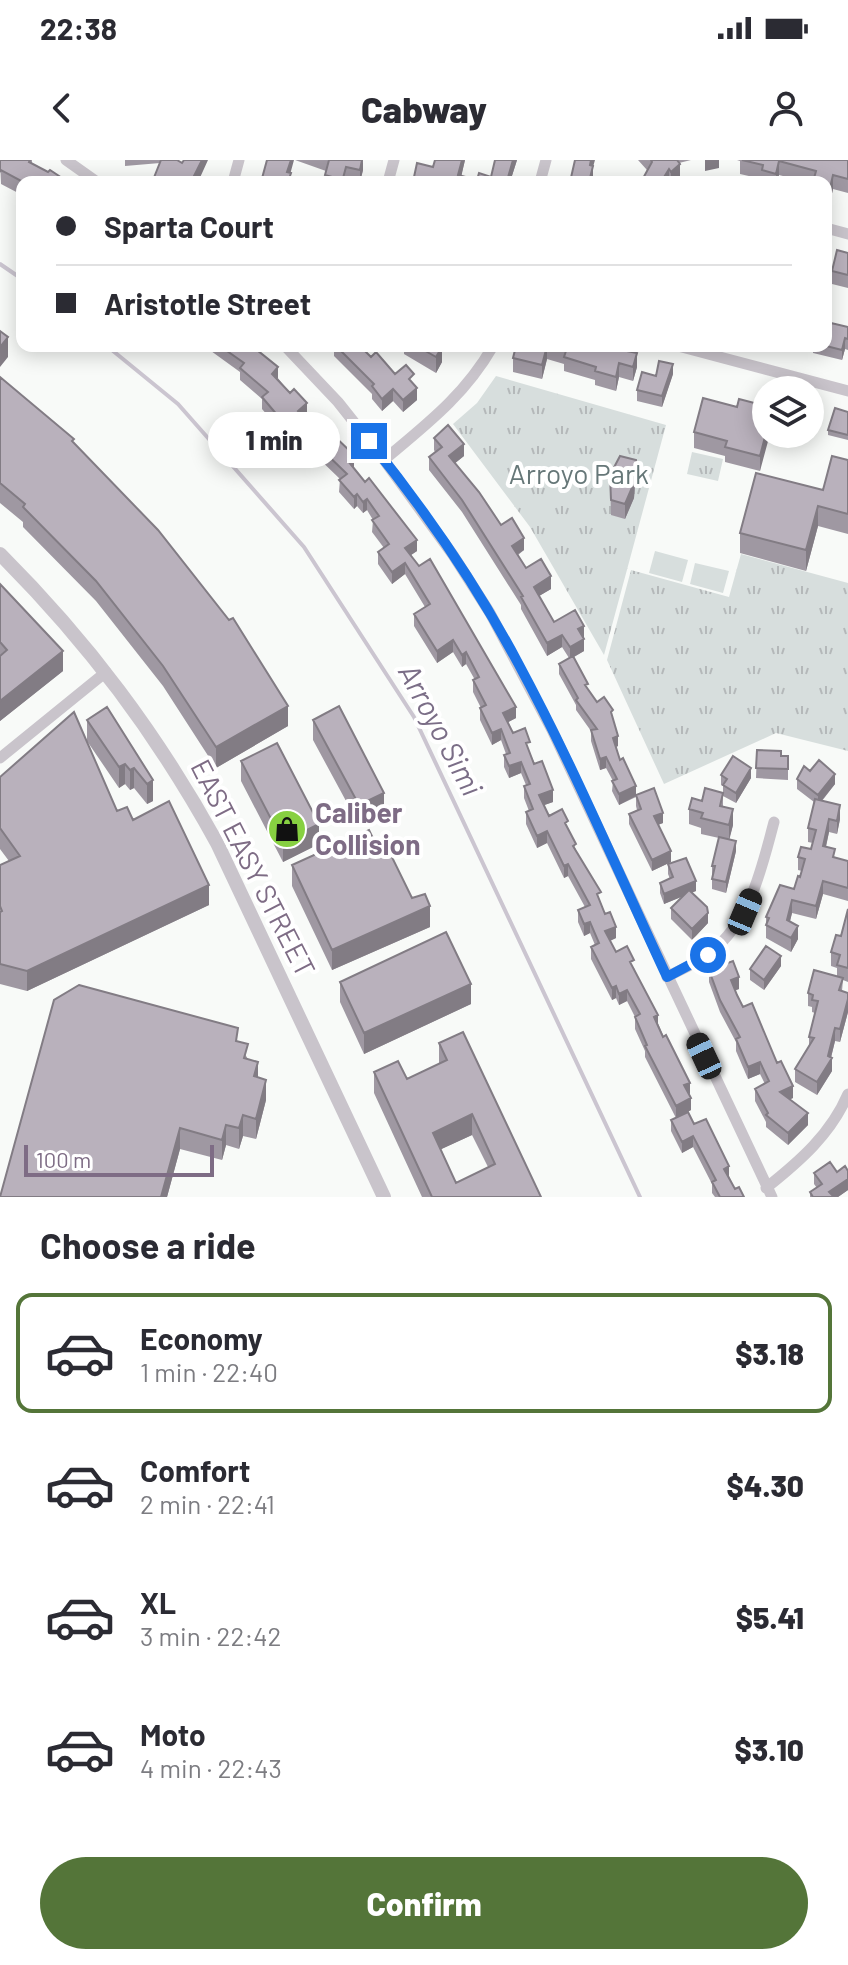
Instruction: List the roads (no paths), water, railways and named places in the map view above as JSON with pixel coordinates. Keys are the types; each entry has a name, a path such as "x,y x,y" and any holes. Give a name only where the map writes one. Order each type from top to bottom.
{"street":[{"path":"66,160 86,166"},
{"path":"294,352 384,460 453,555 518,662 769,1192 823,1135 848,1094"},
{"path":"384,460 446,408 477,373 489,352"},
{"path":"701,352 848,391"},
{"name":"EAST EASY STREET","path":"0,554 53,609 106,672 165,752 217,843 384,1197"},
{"path":"0,758 106,672"},
{"path":"667,977 708,955 729,935 745,912 758,882 774,822"}],"waterway":[{"name":"Arroyo Simi","path":"0,264 16,275"},
{"name":"Arroyo Simi","path":"114,352 178,404 304,547 414,717 640,1197"}],"place":[{"name":"Caliber Collision","path":"287,829"}],"park label":[{"name":"Arroyo Park","path":"579,474"}]}
